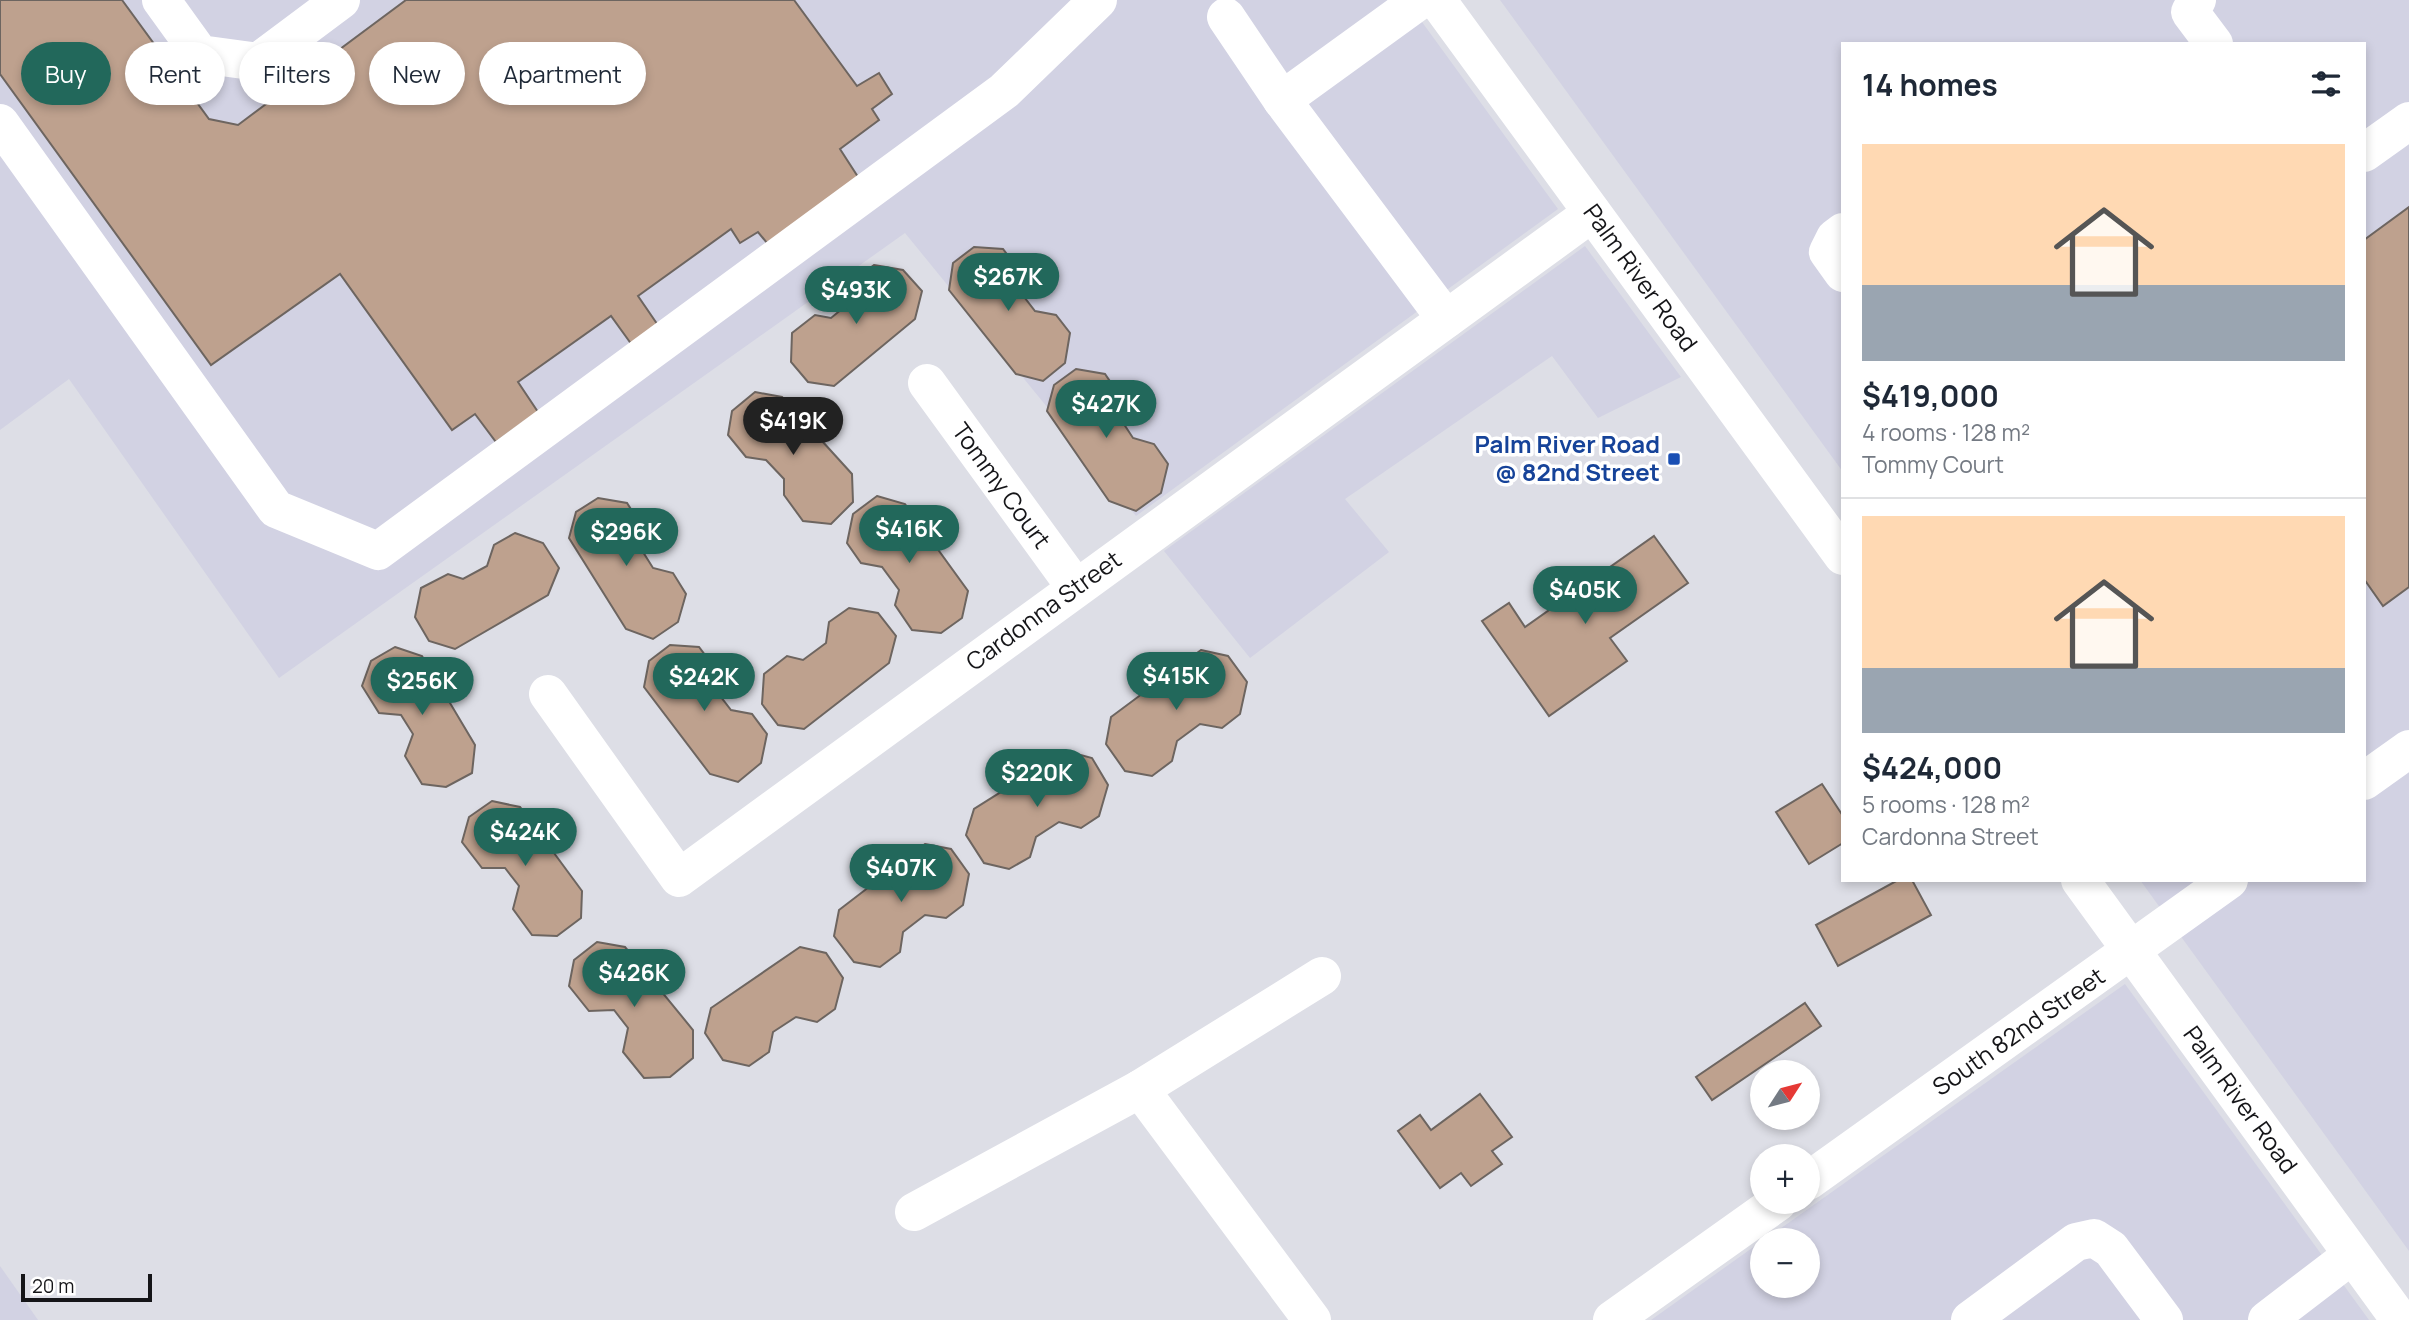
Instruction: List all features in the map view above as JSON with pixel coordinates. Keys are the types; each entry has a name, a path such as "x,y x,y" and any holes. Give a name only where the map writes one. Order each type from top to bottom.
{"street":[{"path":"161,0 200,54 258,62 341,0"},
{"path":"0,123 276,509 378,551 1004,91 1098,0"},
{"path":"1282,100 1420,0"},
{"name":"Palm River Road","path":"1437,0 1841,553"},
{"path":"2197,0 2190,12 2212,42"},
{"path":"1226,16 1282,100 1446,319"},
{"path":"2366,152 2409,121"},
{"name":"Cardonna Street","path":"548,694 679,878 1592,213"},
{"path":"1841,234 1835,238 1828,252 1841,270"},
{"name":"Tommy Court","path":"927,383 1076,588"},
{"path":"2366,780 2409,748"},
{"name":"Palm River Road","path":"2081,882 2400,1320"},
{"name":"South 82nd Street","path":"1820,1172 2226,882"},
{"path":"914,1212 1140,1088 1322,976"},
{"path":"1140,1088 1312,1320"},
{"path":"1612,1320 1761,1214"},
{"path":"1970,1320 2076,1241 2094,1238 2111,1249 2164,1320"},
{"path":"2267,1320 2352,1255"}],"shaded area":[{"path":"0,0 1406,0 1558,209 1136,516 905,233 279,678 69,379 0,430"},
{"path":"1500,0 2409,0 2409,1251 2141,882 2366,882 2366,42 1841,42 1841,469"},
{"path":"1585,246 1681,377 1598,418 1552,356 1345,499 1389,552 1250,658 1164,551"},
{"path":"2125,984 2369,1320 1651,1320 1750,1250 1750,1298 1820,1298 1820,1228 1781,1228 1801,1214 1820,1214 1820,1201"},
{"path":"0,1266 38,1320 0,1320"}],"building":[{"path":"0,0 122,0 153,42 125,42 125,105 199,105 209,119 238,125 265,105 355,105 355,42 350,42 406,0 794,0 857,86 879,73 892,94 872,109 879,120 840,149 860,180 767,243 758,232 740,243 731,229 638,296 664,334 637,352 611,316 518,382 538,412 496,442 475,414 452,430 340,274 211,365 22,105 111,105 111,42 21,42 21,103 0,74"},
{"path":"2409,207 2409,587 2383,606 2366,582 2366,239"},
{"path":"974,247 1003,249 1021,273 1018,289 1035,311 1056,315 1070,333 1065,363 1043,381 1016,374 949,290 953,263"},
{"path":"874,265 903,270 922,291 915,319 834,386 808,382 791,362 792,333 815,315 831,318 853,300 855,279"},
{"path":"1076,369 1105,374 1122,399 1118,415 1133,438 1154,444 1168,464 1161,493 1136,511 1109,501 1047,411 1054,385"},
{"path":"755,392 782,397 852,474 853,502 831,524 803,521 784,495 784,479 766,460 746,457 728,435 732,411"},
{"path":"877,496 905,504 968,591 962,618 941,633 912,630 895,605 899,590 882,567 861,563 847,543 853,514"},
{"path":"598,498 627,503 643,528 638,544 653,568 673,573 686,594 678,622 653,639 626,629 569,538 576,512"},
{"path":"515,533 543,543 559,568 548,595 455,649 429,641 415,617 421,588 448,574 463,579 487,566 494,545"},
{"path":"1654,536 1688,583 1610,638 1627,661 1549,716 1482,621 1509,603 1525,627"},
{"path":"849,608 878,613 896,636 889,663 804,729 778,725 762,704 764,674 787,656 803,660 826,643 829,622"},
{"path":"670,645 699,647 717,671 714,688 731,710 752,714 767,734 761,763 738,782 710,774 644,687 649,661"},
{"path":"395,647 422,656 475,745 472,773 446,787 422,784 405,756 413,734 401,715 379,713 362,686 371,661"},
{"path":"1201,650 1228,656 1247,682 1240,714 1222,728 1200,724 1177,741 1172,761 1152,776 1125,771 1106,744 1111,717"},
{"path":"1066,751 1092,758 1108,785 1099,816 1081,828 1059,822 1036,837 1030,857 1009,869 984,863 966,835 974,809"},
{"path":"1822,784 1841,813 1841,844 1809,864 1776,812"},
{"path":"492,801 520,807 582,891 581,918 557,936 532,935 513,909 519,886 505,868 482,868 462,842 469,817"},
{"path":"925,844 951,849 969,874 963,905 946,918 925,915 903,932 900,952 880,967 854,962 834,936 839,910"},
{"path":"1894,882 1913,882 1931,915 1838,966 1816,925"},
{"path":"597,942 625,947 693,1030 693,1058 670,1077 644,1078 623,1052 628,1028 614,1010 589,1011 569,986 574,960"},
{"path":"800,947 826,953 843,978 835,1009 817,1022 796,1017 773,1032 769,1052 749,1066 723,1060 705,1033 711,1008"},
{"path":"1805,1003 1821,1026 1771,1060 1750,1060 1750,1074 1712,1100 1696,1077"},
{"path":"1480,1094 1512,1137 1492,1151 1502,1164 1471,1186 1461,1173 1440,1188 1398,1131 1420,1115 1431,1130"}],"place":[{"name":"Palm River Road @ 82nd Street","path":"1674,459"}]}
